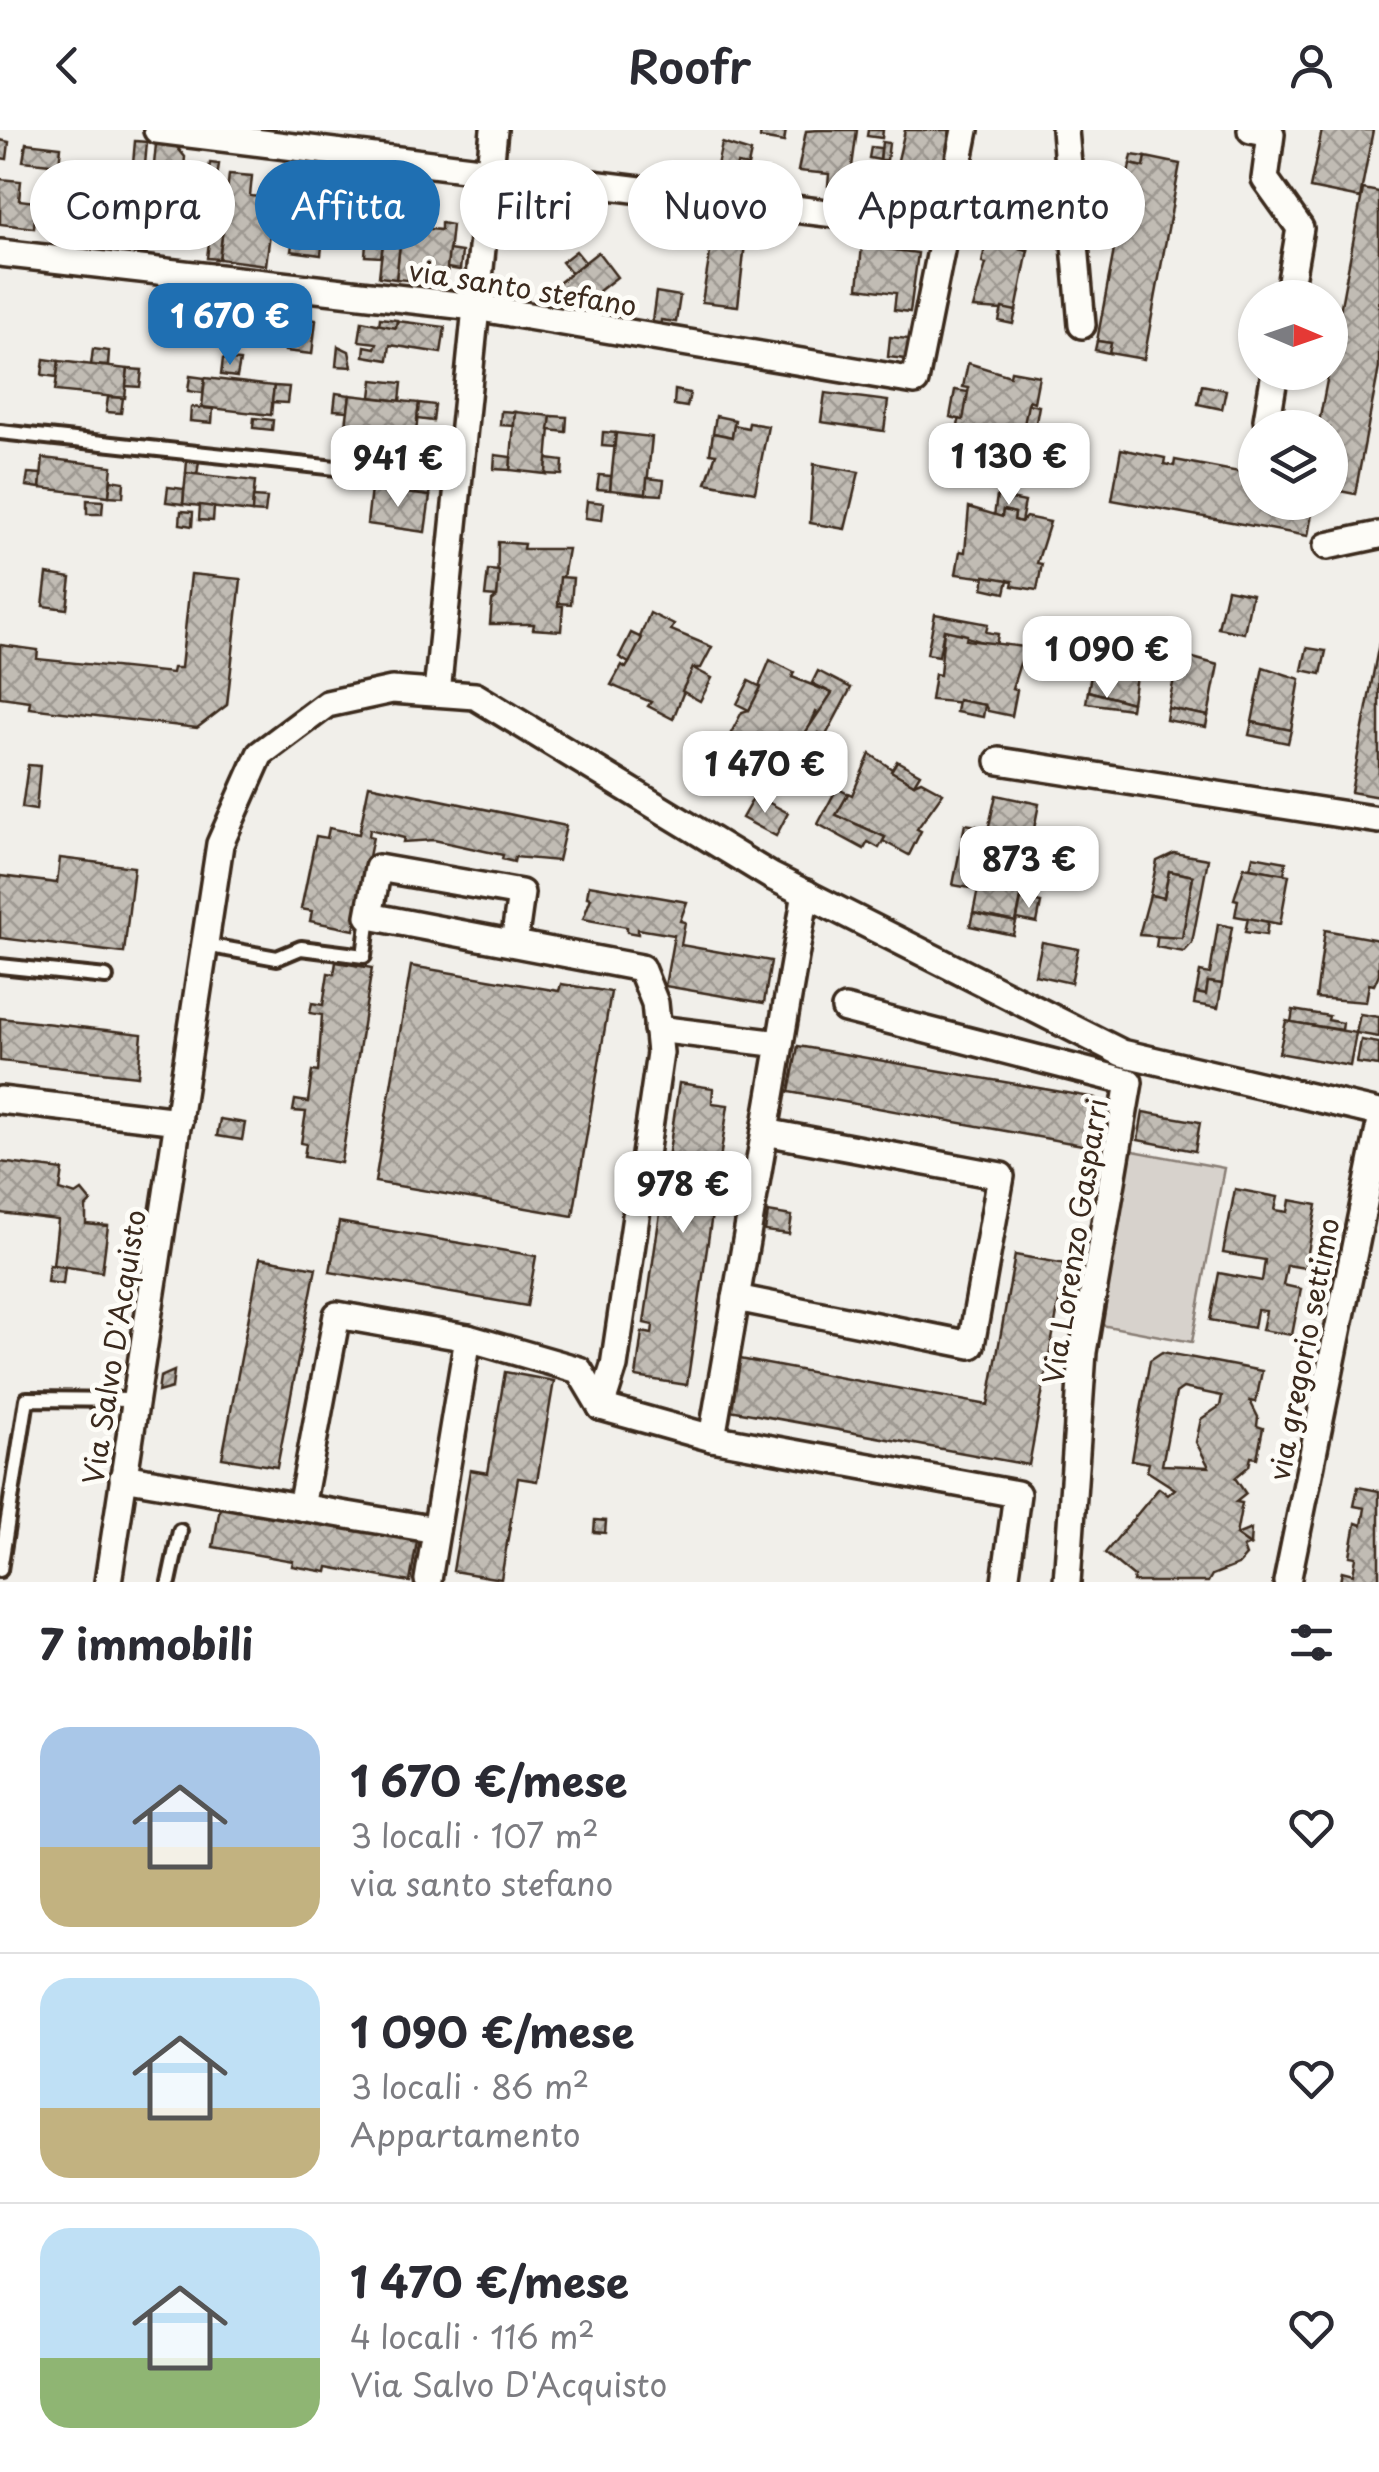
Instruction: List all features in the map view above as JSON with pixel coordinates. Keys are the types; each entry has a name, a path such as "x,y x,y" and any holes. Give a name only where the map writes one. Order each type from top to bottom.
{"street":[{"path":"157,130 460,165"},
{"path":"491,160 494,130"},
{"path":"959,160 965,130"},
{"path":"1065,130 1082,325"},
{"path":"1250,130 1271,134 1265,179 1300,228 1291,280"},
{"path":"608,183 823,212"},
{"path":"437,694 481,250"},
{"name":"via santo stefano","path":"0,253 475,307 916,381 943,250"},
{"path":"1326,546 1379,535"},
{"name":"Via Salvo D'Acquisto","path":"108,1582 220,844 260,754 326,704 392,690 474,696 806,894 1122,1053 1379,1113"},
{"path":"999,761 1379,820"},
{"path":"514,943 521,893 378,868 369,916 640,968 654,1003 660,1053 614,1366 601,1406"},
{"path":"712,1438 806,894"},
{"name":"Via Lorenzo Gasparri","path":"846,1009 1129,1082 1083,1352 1067,1582"},
{"path":"657,1030 780,1044"},
{"path":"0,1100 179,1122"},
{"name":"via gregorio settimo","path":"1287,1582 1367,1248 1379,1128"},
{"path":"736,1298 971,1344 998,1195 1001,1176 765,1132"},
{"path":"301,1507 337,1315 468,1338 579,1370 601,1406 712,1438 1017,1494 1004,1582"},
{"path":"428,1580 468,1338"},
{"path":"123,1477 436,1530"}],"lane":[{"path":"0,432 457,481"},
{"path":"206,946 276,958 300,948 364,956 369,916"},
{"path":"0,966 106,977"},
{"path":"0,1570 27,1399 135,1400"},
{"path":"169,1582 180,1531"}],"shaded area":[{"path":"1128,1150 1224,1168 1192,1342 1096,1324"}],"building":[{"path":"761,130 786,130 784,142 760,138"},
{"path":"857,130 853,160 823,160 823,173 803,171 800,160 806,131"},
{"path":"868,130 883,130 882,138 867,136"},
{"path":"905,130 950,130 948,160 898,160"},
{"path":"1322,130 1373,130 1360,198 1310,188"},
{"path":"0,140 9,142 7,159 0,158"},
{"path":"135,141 147,142 145,160 133,160"},
{"path":"882,142 889,143 887,160 880,160"},
{"path":"26,143 61,147 60,160 23,161"},
{"path":"722,143 751,152 749,160 718,160"},
{"path":"156,144 176,146 185,157 185,160 154,160"},
{"path":"871,147 881,148 880,160 869,158"},
{"path":"1146,157 1180,164 1144,359 1109,353 1111,343 1097,341 1114,250 1145,250"},
{"path":"235,175 252,176 255,250 268,250 266,265 219,259 220,250 235,250"},
{"path":"0,179 21,181 19,200 30,201 30,228 0,224"},
{"path":"1363,189 1379,192 1379,368 1355,494 1348,493 1348,410 1321,410 1325,390 1348,390 1346,280"},
{"path":"441,223 452,225 446,284 396,279 399,250 440,250"},
{"path":"208,250 220,250 219,259 207,258"},
{"path":"291,250 322,250 321,255"},
{"path":"365,250 382,250 381,257 365,256"},
{"path":"382,250 399,250 396,279 379,277"},
{"path":"449,250 462,252 460,270 447,268"},
{"path":"711,250 744,250 738,306 702,302"},
{"path":"862,250 918,253 910,312 894,310 896,293 858,288"},
{"path":"984,250 1028,250 1016,311 973,308 986,264 982,263"},
{"path":"576,251 585,262 571,273 562,262"},
{"path":"598,252 617,277 579,307 555,286"},
{"path":"656,292 680,296 676,322 661,320 660,330 651,329"},
{"path":"1002,308 1016,311 1013,324 999,321"},
{"path":"211,310 228,312 226,331 209,329"},
{"path":"290,316 316,320 312,354 285,351"},
{"path":"380,318 397,320 396,328 379,326"},
{"path":"362,321 396,328 397,321 445,327 441,353 390,345 388,360 364,356 365,346 375,348 377,343 359,341"},
{"path":"890,337 909,339 906,359 888,357"},
{"path":"1097,341 1111,343 1109,353 1095,350"},
{"path":"338,346 349,351 352,367 336,366"},
{"path":"93,349 109,351 108,366 91,365"},
{"path":"44,359 59,361 57,377 42,375"},
{"path":"223,359 240,361 237,377 221,375"},
{"path":"59,361 128,369 125,398 55,391"},
{"path":"968,363 1010,376 1011,371 1039,376 1034,402 1029,400 1023,458 978,446 977,450 952,445 969,388 963,387"},
{"path":"128,369 142,370 140,387 126,386"},
{"path":"190,376 205,378 203,393 188,391"},
{"path":"205,378 274,386 271,415 202,407"},
{"path":"373,380 402,383 400,401 371,397"},
{"path":"1202,385 1226,390 1222,409 1198,404"},
{"path":"274,386 289,387 287,403 272,402"},
{"path":"675,390 690,393 687,407 674,405"},
{"path":"955,390 968,392 963,420 950,417"},
{"path":"336,393 350,395 348,411 334,410"},
{"path":"825,393 888,401 884,431 821,422"},
{"path":"350,395 419,403 416,433 346,425"},
{"path":"108,397 123,398 121,413 106,412"},
{"path":"419,403 435,405 433,421 417,419"},
{"path":"1028,404 1039,406 1034,433 1023,430"},
{"path":"191,407 213,409 212,423 190,421"},
{"path":"501,411 515,412 514,426 500,425"},
{"path":"515,412 551,416 546,474 510,470"},
{"path":"551,416 567,417 566,432 549,430"},
{"path":"716,416 735,420 732,437 713,433"},
{"path":"254,418 273,420 272,430 253,428"},
{"path":"749,423 768,426 755,492 706,483 716,454 710,453 713,433 732,437 734,425 748,428"},
{"path":"346,425 360,426 358,440 345,439"},
{"path":"400,431 416,433 414,447 398,445"},
{"path":"603,432 616,433 614,447 602,446"},
{"path":"616,433 652,437 646,494 610,490"},
{"path":"1121,449 1165,458 1164,464 1174,466 1175,460 1238,472 1238,520 1311,520 1308,536 1112,500"},
{"path":"495,455 511,457 510,470 494,469"},
{"path":"43,458 112,466 109,496 40,488"},
{"path":"547,459 563,461 562,475 546,474"},
{"path":"187,461 199,462 197,475 186,473"},
{"path":"814,464 859,472 845,529 810,523"},
{"path":"28,473 41,474 40,488 26,486"},
{"path":"186,473 255,481 252,512 183,504"},
{"path":"599,475 611,476 610,490 597,489"},
{"path":"373,477 387,478 385,491 371,489"},
{"path":"647,478 664,480 662,495 646,494"},
{"path":"111,480 124,482 123,497 109,496"},
{"path":"416,481 431,483 430,496 415,494"},
{"path":"168,487 184,489 183,504 166,502"},
{"path":"371,489 430,496 425,532 367,524"},
{"path":"997,496 1025,502 1021,522 1014,520 1015,513 1003,510 1002,517 994,516"},
{"path":"253,497 267,498 265,513 252,512"},
{"path":"87,500 103,501 102,514 87,514"},
{"path":"587,501 604,503 602,520 585,518"},
{"path":"200,505 214,507 213,521 199,520"},
{"path":"969,507 1002,517 1003,510 1015,513 1014,520 1021,522 1026,517 1050,522 1037,563 1042,564 1037,590 1012,586 1013,581 956,574 960,551 965,552"},
{"path":"181,511 193,512 192,526 180,524"},
{"path":"498,542 524,544 523,549 568,549 558,606 563,606 561,631 533,629 534,624 490,624 492,601 497,597"},
{"path":"488,570 499,571 497,597 485,596"},
{"path":"47,574 71,578 67,609 43,606"},
{"path":"191,574 241,579 227,705 197,728 29,708 30,701 0,697 0,645 38,650 37,659 172,673 173,668 181,668"},
{"path":"985,576 1008,580 1005,593 983,588"},
{"path":"560,577 573,578 571,604 558,603"},
{"path":"1227,589 1252,594 1244,633 1218,628"},
{"path":"650,613 674,625 671,630 712,647 701,668 693,668 673,719 648,706 651,702 611,685 622,665 626,668 629,663"},
{"path":"935,614 988,624 986,632 998,634 996,646 944,630 939,656 927,654"},
{"path":"1097,620 1143,628 1140,648 1103,641 1100,655 1091,653"},
{"path":"944,630 967,635 966,640 1025,647 1012,689 1017,690 1012,716 988,711 985,705 931,700 935,674 940,675"},
{"path":"631,633 642,638 629,663 619,657"},
{"path":"1103,641 1140,648 1132,703 1088,691 1095,654 1100,655"},
{"path":"1379,643 1379,797 1351,792"},
{"path":"1307,648 1326,651 1321,674 1302,670"},
{"path":"1179,654 1218,665 1208,716 1168,708"},
{"path":"770,660 794,672 792,677 832,693 821,715 816,712 793,766 769,753 771,749 731,733 742,712 749,710"},
{"path":"1263,667 1300,679 1291,730 1252,722"},
{"path":"693,668 712,678 700,701 682,691"},
{"path":"818,671 851,688 825,737 819,733 812,745 801,739 832,693 812,683"},
{"path":"749,681 761,687 749,710 737,704"},
{"path":"1088,691 1132,703 1131,709 1086,703"},
{"path":"958,700 985,705 983,717 956,712"},
{"path":"1168,708 1208,716 1206,727 1166,720"},
{"path":"1252,722 1291,730 1288,743 1249,735"},
{"path":"870,754 914,784 921,781 943,793 917,829 921,831 909,855 883,841 885,837 836,815 848,793 852,795"},
{"path":"897,761 920,774 914,784 891,771"},
{"path":"28,765 40,766 36,810 22,808"},
{"path":"369,785 566,826 558,861 515,857 514,862 502,859 503,855 434,840 403,842 404,838 370,829 369,836 373,837 354,930 310,921 312,911 301,909 316,836 327,838 329,828 359,834"},
{"path":"837,788 848,794 836,815 885,837 879,848 868,842 864,849 818,824"},
{"path":"755,795 788,813 776,836 742,818"},
{"path":"996,795 1039,804 1032,839 988,830"},
{"path":"965,824 983,827 976,889 953,885"},
{"path":"1012,835 1032,839 1029,854 1009,849"},
{"path":"1174,853 1208,859 1192,943 1184,952 1156,947 1158,933 1182,938 1193,876 1169,871 1164,898 1150,895 1157,861"},
{"path":"1253,856 1286,862 1284,874 1250,868"},
{"path":"60,858 134,867 124,953 0,938 0,876 57,883"},
{"path":"983,865 1026,874 1023,887 980,879"},
{"path":"1244,867 1289,875 1280,924 1235,916 1238,900 1234,899"},
{"path":"1169,871 1193,876 1182,938 1139,935 1150,895 1164,898"},
{"path":"980,879 1023,887 1016,922 973,913"},
{"path":"589,885 687,902 680,921 685,922 681,945 771,961 764,1003 665,986 674,935 638,929 638,934 627,932 627,927 583,919 591,898 587,897"},
{"path":"1021,899 1041,903 1037,923 1017,919"},
{"path":"973,913 1016,922 1013,935 970,926"},
{"path":"1248,918 1268,922 1266,935 1245,932"},
{"path":"1218,924 1232,927 1222,984 1208,982 1206,995 1196,993 1200,972 1210,974"},
{"path":"1325,930 1379,940 1379,974 1374,985 1369,984 1366,1002 1316,998"},
{"path":"1042,942 1078,949 1071,983 1035,975"},
{"path":"336,962 372,968 341,1163 304,1157 306,1144 301,1143 306,1112 293,1111 295,1100 308,1102 312,1071 318,1072 322,1015 310,1013 312,1003 323,1005 328,973 334,974"},
{"path":"411,966 559,991 561,984 611,992 573,1216 375,1182"},
{"path":"1208,982 1222,984 1218,1008 1194,1004 1196,993 1206,995"},
{"path":"1293,1010 1329,1016 1328,1020 1343,1023 1342,1030 1291,1022"},
{"path":"1360,1014 1379,1017 1379,1037 1356,1033"},
{"path":"0,1018 142,1034 138,1076 0,1061"},
{"path":"1286,1021 1356,1033 1350,1066 1279,1053"},
{"path":"1361,1040 1379,1043 1379,1066 1357,1063"},
{"path":"798,1046 1096,1098 1088,1146 789,1092"},
{"path":"679,1083 713,1088 712,1103 728,1105 687,1385 636,1377 642,1332 652,1334 653,1325 644,1323"},
{"path":"1143,1112 1200,1122 1195,1151 1138,1140"},
{"path":"220,1119 245,1123 242,1140 217,1136"},
{"path":"0,1162 63,1170 60,1190 76,1195 82,1191 91,1202 86,1207 86,1224 108,1226 102,1272 53,1265 58,1220 0,1213"},
{"path":"1235,1189 1278,1197 1275,1210 1288,1212 1290,1200 1317,1205 1305,1268 1287,1265 1283,1285 1301,1289 1292,1335 1262,1330 1266,1311 1257,1310 1254,1328 1210,1320 1219,1273 1262,1281 1265,1260 1223,1253"},
{"path":"768,1212 792,1216 789,1234 765,1231"},
{"path":"339,1222 536,1256 527,1306 330,1272"},
{"path":"1015,1255 1066,1264 1029,1465 730,1410 740,1359 988,1405"},
{"path":"260,1258 316,1268 277,1467 222,1458"},
{"path":"49,1265 65,1267 63,1284 47,1282"},
{"path":"1162,1352 1262,1371 1256,1402 1250,1401 1258,1417 1257,1426 1263,1428 1257,1458 1251,1457 1249,1466 1235,1478 1246,1494 1236,1502 1242,1503 1236,1535 1250,1545 1243,1548 1246,1556 1238,1565 1212,1575 1208,1582 1133,1582 1134,1577 1105,1553 1159,1488 1168,1495 1175,1489 1147,1471 1149,1463 1132,1460 1150,1360","holes":["1183,1388 1222,1396 1220,1406 1201,1419 1196,1442 1209,1467 1162,1465 1176,1393"]},
{"path":"174,1371 172,1388 158,1392 160,1377"},
{"path":"505,1372 554,1381 537,1481 518,1478 501,1579 453,1571 470,1470 488,1473"},
{"path":"1358,1487 1379,1491 1379,1582 1340,1582 1342,1571 1353,1574 1356,1557 1350,1556 1356,1523 1362,1525 1365,1508 1354,1506"},
{"path":"220,1507 278,1513 278,1517 358,1531 358,1527 417,1541 410,1582 328,1567 327,1572 292,1566 293,1561 213,1547"},
{"path":"595,1520 606,1521 605,1533 594,1532"},
{"path":"1251,1529 1250,1545 1236,1535"}]}
